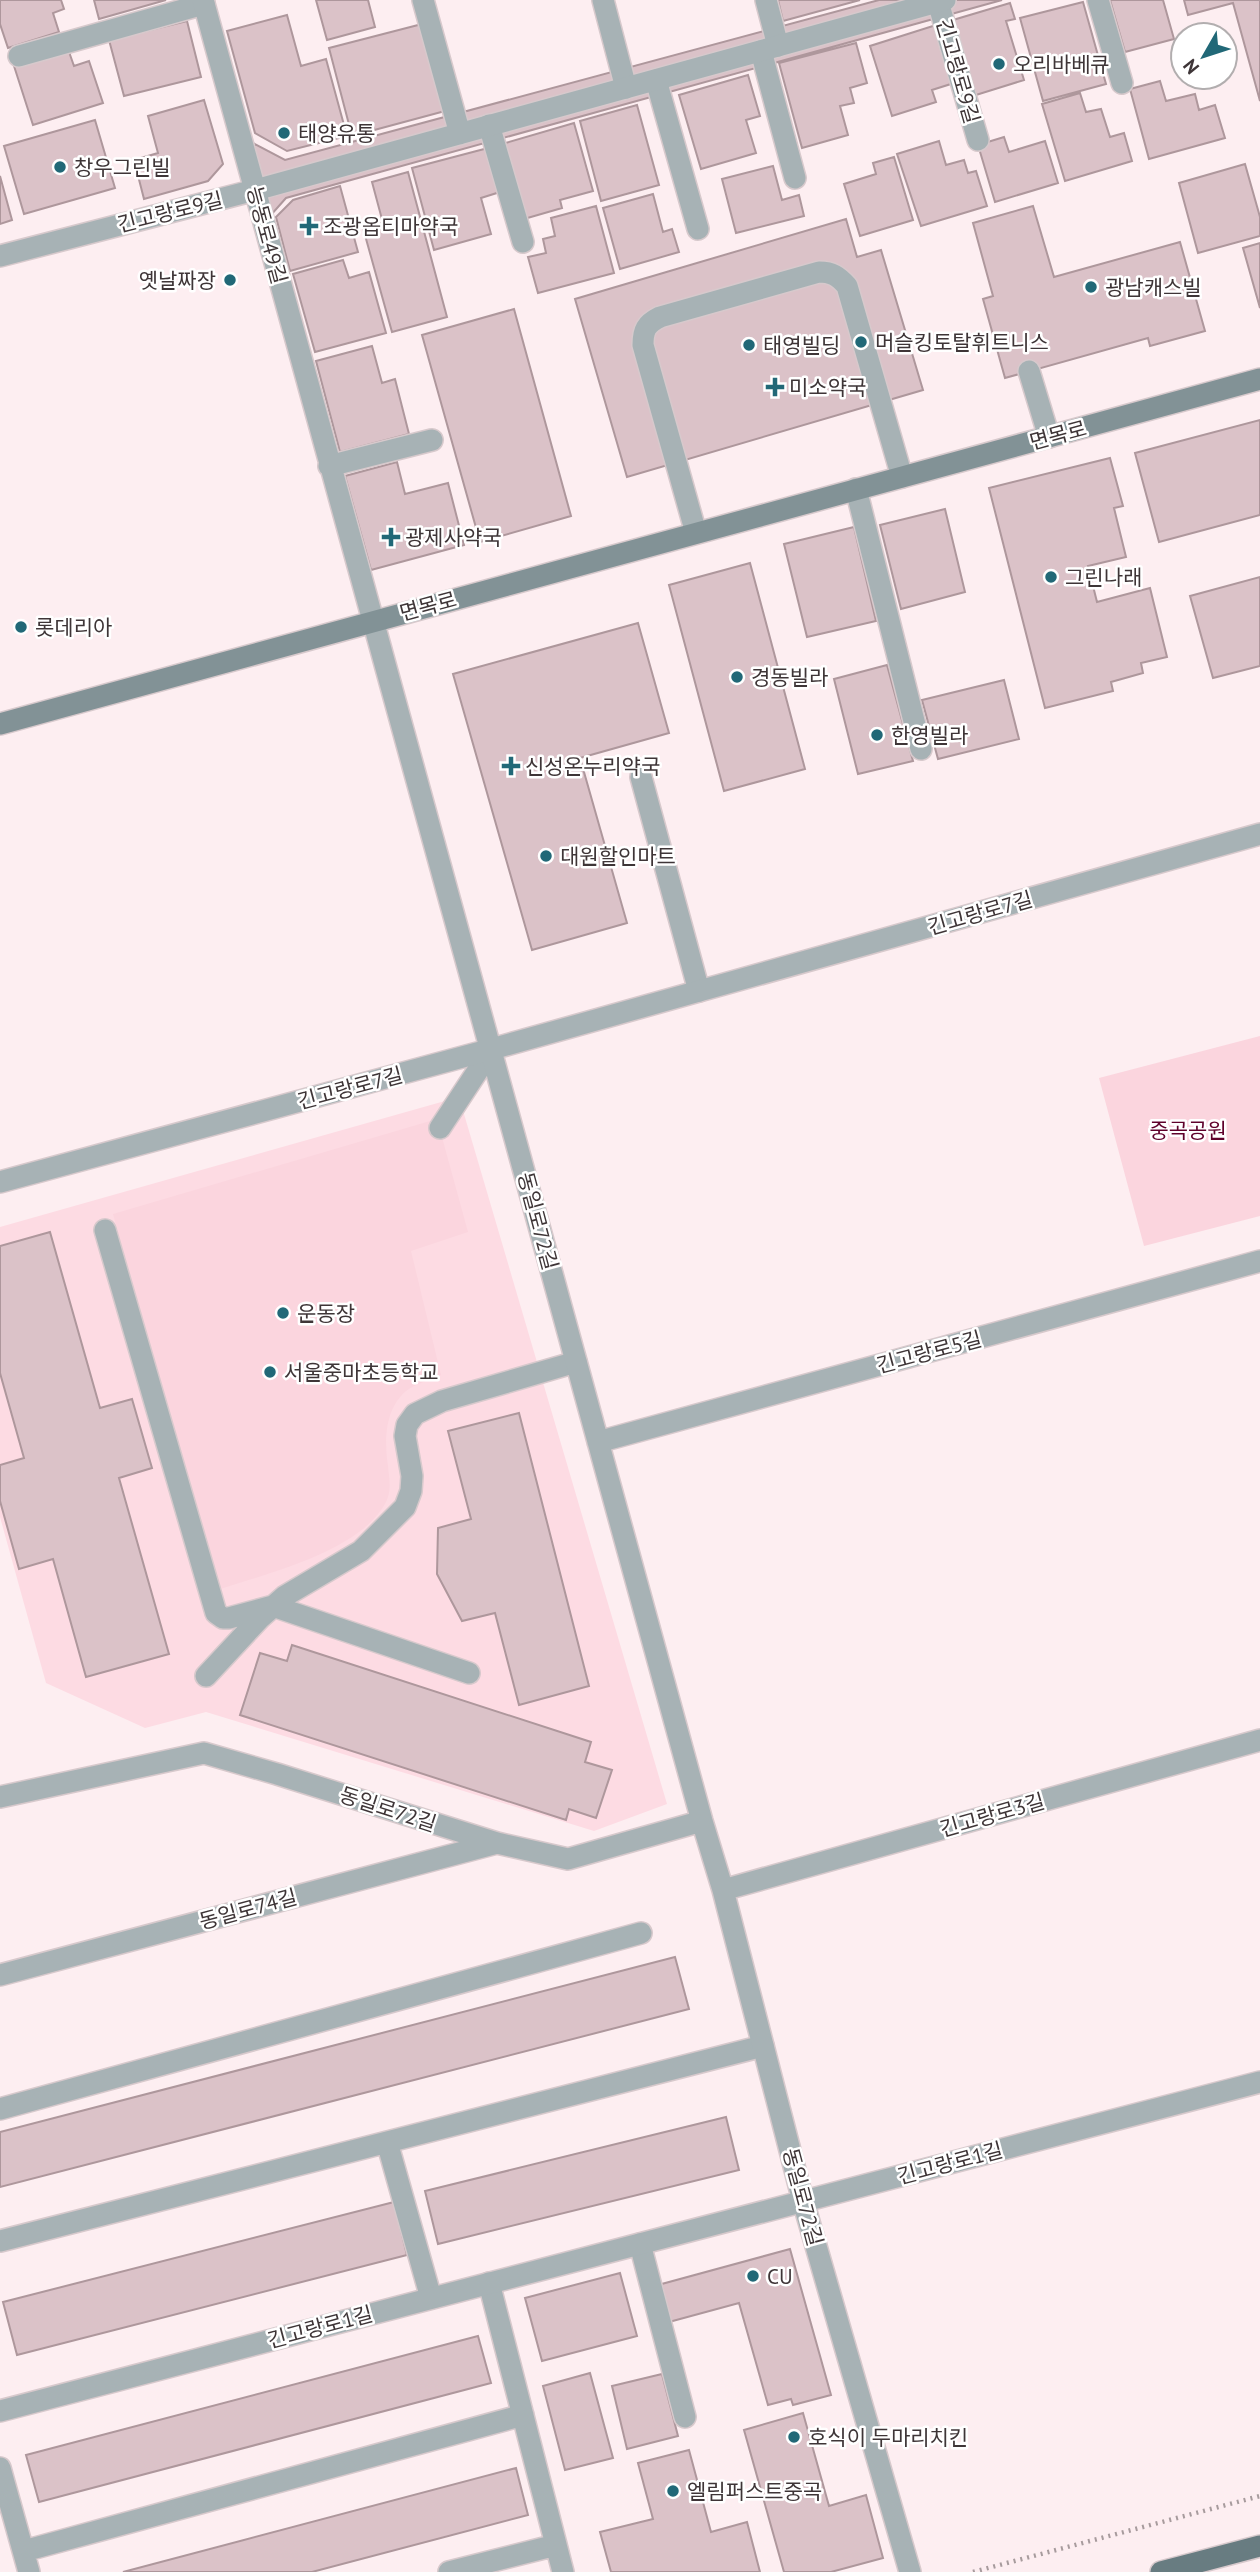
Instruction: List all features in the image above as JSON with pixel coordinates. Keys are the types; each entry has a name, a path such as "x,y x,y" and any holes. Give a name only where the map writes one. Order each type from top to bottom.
{"main road":[{"path":"1161,2572 1260,2546"}],"street":[{"path":"423,0 460,134"},
{"path":"603,0 626,88"},
{"path":"766,0 770,48 795,178"},
{"path":"1098,0 1122,83"},
{"name":"긴고랑로9길","path":"0,256 255,190 941,1 978,140"},
{"name":"능동로49길","path":"19,56 204,2 371,622"},
{"path":"656,80 698,229"},
{"path":"489,125 523,242"},
{"path":"696,533 643,345 643,331 650,321 660,317 819,272 829,272 839,277 847,286 902,477"},
{"path":"1029,371 1049,437"},
{"name":"면목로","path":"0,724 1260,379"},
{"path":"329,466 432,440"},
{"path":"856,489 921,749"},
{"name":"동일로72길","path":"371,622 492,1049 723,1890 803,2201 910,2572"},
{"path":"641,777 699,991"},
{"name":"긴고랑로7길","path":"0,1182 492,1049 1260,834"},
{"path":"440,1128 492,1049"},
{"path":"105,1230 216,1613 223,1618 229,1618 273,1606 469,1673"},
{"name":"긴고랑로5길","path":"598,1442 1260,1261"},
{"path":"206,1676 285,1595 361,1552 405,1507 411,1491 412,1476 405,1436 407,1424 415,1414 442,1401 576,1362"},
{"name":"긴고랑로3길","path":"723,1890 1260,1740"},
{"name":"동일로72길","path":"0,1797 204,1754 497,1843 568,1859 702,1821"},
{"name":"동일로74길","path":"0,1975 497,1843"},
{"path":"0,2109 641,1933"},
{"path":"0,2241 763,2046"},
{"name":"긴고랑로1길","path":"0,2411 1260,2082"},
{"path":"387,2142 431,2298"},
{"path":"640,2244 685,2417"},
{"path":"489,2283 564,2572"},
{"path":"0,2468 27,2562 523,2415"},
{"path":"449,2572 556,2545"}],"path":[{"path":"973,2572 1260,2496"}],"shaded area":[{"name":"서울중마초등학교","path":"459,1097 667,1804 594,1831 206,1712 145,1728 46,1683 0,1517 0,1227"}],"green space":[{"name":"중곡공원","path":"1260,1036 1260,1216 1144,1246 1099,1078"},
{"name":"운동장","path":"437,1119 468,1232 411,1251 441,1375 406,1391 399,1398 390,1416 386,1436 390,1484 386,1502 374,1519 334,1547 285,1568 217,1590 113,1214"}],"building":[{"path":"0,0 61,0 64,9 53,13 59,32 8,48 0,24"},
{"path":"94,0 166,0 99,19"},
{"path":"316,0 368,0 375,27 327,40"},
{"path":"778,0 860,0 783,21"},
{"path":"879,0 1002,0 286,198 271,215 253,143 285,160"},
{"path":"1110,0 1163,0 1169,21 1169,40 1125,52"},
{"path":"1184,0 1260,0 1260,101 1233,3 1188,15"},
{"path":"1083,2 1106,84 1043,101 1020,18"},
{"path":"1010,3 1015,19 1006,21 1024,80 976,95 953,20"},
{"path":"287,15 301,66 326,59 347,136 287,151 255,133 227,31"},
{"path":"187,21 201,77 124,96 109,40"},
{"path":"422,24 445,111 352,136 329,48"},
{"path":"936,25 954,83 932,90 936,102 892,116 870,46"},
{"path":"856,43 867,83 850,88 854,103 840,106 848,135 802,148 779,63"},
{"path":"68,49 74,66 89,61 103,103 33,125 14,66"},
{"path":"748,75 760,116 746,120 756,153 701,169 679,95"},
{"path":"1160,81 1166,101 1195,94 1199,110 1215,105 1225,138 1149,159 1130,89"},
{"path":"1080,93 1086,112 1101,109 1110,137 1124,133 1132,161 1065,181 1042,104"},
{"path":"204,100 223,164 208,181 144,199 134,160 158,153 148,116"},
{"path":"637,105 659,185 601,201 580,121"},
{"name":"창우그린빌","path":"95,120 115,188 24,214 4,146"},
{"path":"574,123 593,191 560,200 562,208 524,219 502,144"},
{"path":"1004,137 1009,152 1045,141 1058,183 995,202 978,145"},
{"path":"939,141 946,165 964,160 968,173 976,171 987,206 921,226 897,154"},
{"path":"488,148 500,192 481,198 491,234 434,250 412,168"},
{"path":"894,157 913,220 860,236 844,184 876,174 873,163"},
{"path":"1245,164 1260,217 1260,236 1198,253 1179,183"},
{"path":"773,166 782,200 799,195 804,216 736,233 722,179"},
{"path":"408,172 447,317 392,332 363,228 383,223 372,182"},
{"path":"0,176 12,220 0,224"},
{"path":"340,186 358,252 290,271 276,217 293,200"},
{"path":"653,194 663,232 672,229 679,252 620,269 603,208"},
{"path":"596,206 614,273 538,293 528,257 546,253 543,239 555,236 551,218"},
{"name":"광남캐스빌","path":"1033,206 1054,277 1180,242 1205,331 1150,346 1148,338 1005,378 983,299 993,296 973,223"},
{"name":"태영빌딩","path":"846,219 857,257 881,250 923,390 627,477 575,299"},
{"path":"1260,243 1260,308 1243,248"},
{"path":"343,260 349,278 369,272 386,333 315,352 293,274"},
{"path":"514,309 571,516 480,542 422,335"},
{"path":"372,346 382,383 395,379 409,434 340,452 316,361"},
{"path":"1260,420 1260,515 1159,542 1135,453"},
{"name":"그린나래","path":"1110,458 1123,506 1114,508 1126,557 1088,566 1097,602 1150,588 1167,657 1141,663 1143,673 1111,682 1113,691 1045,708 989,488"},
{"path":"397,462 405,494 448,483 464,545 371,570 345,476"},
{"path":"945,509 965,592 901,609 880,525"},
{"path":"854,527 876,621 807,637 784,544"},
{"name":"경동빌라","path":"750,563 805,769 724,791 669,585"},
{"path":"1260,577 1260,666 1213,678 1190,596"},
{"path":"638,623 669,733 580,758 627,923 532,950 453,674"},
{"name":"한영빌라","path":"887,665 913,761 858,774 834,679"},
{"path":"1004,680 1019,739 938,759 922,700"},
{"path":"50,1232 100,1408 132,1399 152,1468 119,1478 169,1654 86,1677 53,1559 19,1569 0,1501 0,1465 24,1458 0,1373 0,1246"},
{"path":"519,1413 589,1686 519,1705 495,1613 462,1621 437,1574 438,1528 471,1519 448,1431"},
{"path":"292,1645 591,1742 585,1762 612,1770 596,1818 569,1809 566,1820 240,1715 260,1653 287,1661"},
{"path":"675,1957 689,2009 0,2187 0,2132"},
{"path":"726,2117 739,2170 438,2244 425,2191"},
{"path":"394,2202 407,2255 17,2355 3,2302"},
{"path":"790,2249 831,2395 793,2405 791,2399 768,2405 739,2303 669,2322 658,2285"},
{"path":"620,2273 637,2336 542,2361 525,2298"},
{"path":"478,2336 491,2383 39,2502 26,2455"},
{"path":"590,2373 613,2458 565,2470 543,2386"},
{"path":"662,2374 678,2436 627,2449 612,2386"},
{"path":"803,2413 829,2506 866,2495 883,2558 831,2572 784,2572 744,2430"},
{"name":"엘림퍼스트중곡","path":"689,2450 711,2532 747,2522 760,2572 611,2572 600,2532 653,2519 638,2463"},
{"path":"516,2468 528,2515 312,2572 123,2572"}],"place":[{"name":"오리바베큐","path":"999,64"},
{"name":"태양유통","path":"284,133"},
{"name":"창우그린빌","path":"60,167"},
{"name":"조광옵티마약국","path":"309,226"},
{"name":"옛날짜장","path":"230,280"},
{"name":"광남캐스빌","path":"1091,287"},
{"name":"머슬킹토탈휘트니스","path":"861,342"},
{"name":"태영빌딩","path":"749,345"},
{"name":"미소약국","path":"775,387"},
{"name":"광제사약국","path":"391,537"},
{"name":"그린나래","path":"1051,577"},
{"name":"롯데리아","path":"21,627"},
{"name":"경동빌라","path":"737,677"},
{"name":"한영빌라","path":"877,735"},
{"name":"신성온누리약국","path":"511,766"},
{"name":"대원할인마트","path":"546,856"},
{"name":"운동장","path":"283,1313"},
{"name":"서울중마초등학교","path":"270,1372"},
{"name":"CU","path":"753,2276"},
{"name":"호식이 두마리치킨","path":"794,2437"},
{"name":"엘림퍼스트중곡","path":"673,2491"}]}
